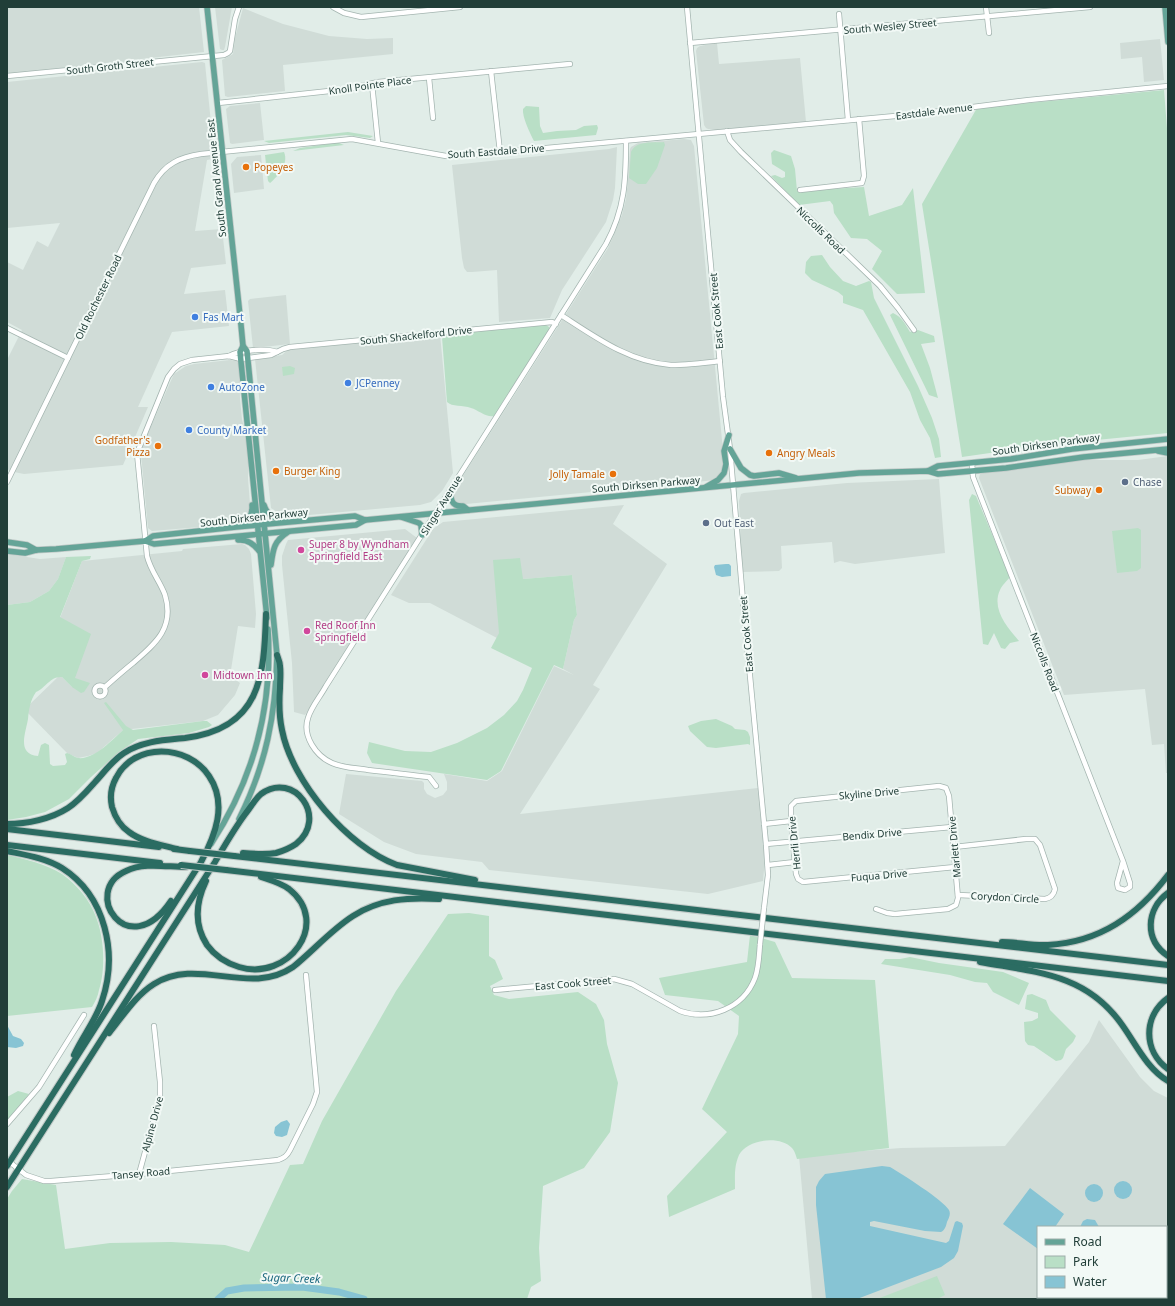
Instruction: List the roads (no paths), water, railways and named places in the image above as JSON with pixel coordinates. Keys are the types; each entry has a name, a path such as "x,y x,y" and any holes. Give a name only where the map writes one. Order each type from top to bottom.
{"highway":[{"path":"7,824 21,824 41,820 68,808 82,796 117,758 132,748 151,742 206,734 223,727 236,718 252,699 260,679 264,655 266,614"},
{"path":"277,655 280,666 280,715 282,731 290,754 306,785 315,798 327,813 351,837 386,861 397,865 530,890"},
{"path":"8,1162 206,853 219,816 217,794 211,778 197,763 183,755 162,751 140,755 127,763 113,782 111,797 114,813 122,827 137,837 177,849"},
{"path":"7,829 215,854 236,854 269,854 293,846 302,839 308,830 310,821 309,812 303,799 295,793 285,789 275,788 260,795 236,827 215,862 7,1187"},
{"path":"7,845 180,866"},
{"path":"7,851 53,864 78,880 91,897 101,916 105,930 109,953 106,990 98,1011 77,1048 63,1078"},
{"path":"236,854 1168,965"},
{"path":"215,862 202,889 198,905 198,922 204,940 215,953 231,965 253,969 266,968 276,965 291,955 299,947 302,940 306,924 301,903 294,894 282,885 263,878 238,872"},
{"path":"182,891 174,896 163,912 150,924 140,927 124,924 114,917 108,906 107,899 110,886 118,875 125,871 149,866 193,866 1168,981"},
{"path":"972,942 1008,942 1048,945 1082,940 1109,929 1129,916 1158,889 1168,875"},
{"path":"1168,893 1157,903 1150,925 1156,944 1168,956"},
{"path":"92,1052 136,998 155,984 171,976 194,973 252,980 273,977 296,965 353,916 372,907 391,901 405,899 490,901"},
{"path":"933,953 1051,975 1069,981 1085,989 1112,1012 1147,1062 1160,1075 1168,1080"},
{"path":"1168,998 1156,1011 1150,1024 1149,1038 1152,1051 1159,1061 1168,1069"}],"main road":[{"name":"South Grand Avenue East","path":"206,853 220,831 237,798 258,740 264,713 269,650 223,153 207,7"},
{"path":"1165,7 1168,42"},
{"path":"236,827 253,788 266,747 276,691 277,655 248,358 247,351 241,349"},
{"path":"706,488 718,480 724,473 726,464 724,451 728,435"},
{"name":"South Dirksen Parkway","path":"928,471 938,466 1011,459 1078,448 1168,439"},
{"name":"South Dirksen Parkway","path":"7,551 25,553 36,550 56,550 145,541 154,544 224,538 356,525 365,520 399,516 860,473 928,471 938,474 973,471 1006,468 1084,456 1168,448"},
{"path":"730,449 741,468 750,475 754,476 779,473 800,479"},
{"path":"1152,450 1168,453"},
{"path":"236,527 248,520 252,511 250,481 252,471"},
{"path":"451,489 451,498 453,503 468,510"},
{"path":"262,497 265,509 271,516 278,519 292,518 301,521"},
{"name":"South Dirksen Parkway","path":"145,541 153,536 264,524 355,516 365,520"},
{"path":"399,516 419,523 421,525 422,535"},
{"path":"270,581 273,550 277,540 288,532"},
{"path":"224,538 234,540 242,539 250,542 260,554"},
{"name":"South Dirksen Parkway","path":"7,542 27,545 36,550"}],"street":[{"path":"212,56 226,54 230,50 234,19 239,7"},
{"path":"333,7 344,13 361,17 432,8 460,7"},
{"name":"East Cook Street","path":"495,990 600,979 614,979 632,984 680,1011 700,1015 716,1013 726,1009 741,998 751,986 758,966 768,864 753,715 730,449 720,361 687,7"},
{"path":"986,7 989,33"},
{"name":"South Wesley Street","path":"690,43 1090,7"},
{"path":"839,14 848,120"},
{"name":"South Groth Street","path":"7,76 212,56"},
{"name":"Knoll Pointe Place","path":"218,103 348,89 372,84 570,64"},
{"path":"491,71 500,152"},
{"path":"429,78 433,118"},
{"path":"372,84 378,143"},
{"name":"Eastdale Avenue","path":"699,134 917,114 1036,99 1168,86"},
{"path":"800,190 862,183 864,176 859,119"},
{"name":"Niccolls Road","path":"727,131 730,140 888,295 914,330"},
{"name":"South Eastdale Drive","path":"223,153 347,139 378,143 446,156 460,156 699,134"},
{"name":"Singer Avenue","path":"436,786 429,777 351,767 333,763 323,758 313,747 310,740 307,730 308,718 314,705 606,244 615,225 623,201 625,187 626,141"},
{"name":"Old Rochester Road","path":"7,482 158,176 168,165 181,159 193,156 223,153"},
{"path":"561,315 619,351 648,362 680,365 720,361"},
{"name":"South Shackelford Drive","path":"105,687 154,644 162,632 165,623 167,610 164,594 150,566 145,541 137,453 168,377 174,369 192,360 228,356 248,358 271,356 286,348 307,345 512,325 552,322 556,324"},
{"path":"7,328 68,358"},
{"name":"South Shackelford Drive","path":"228,356 241,349"},
{"name":"South Shackelford Drive","path":"247,351 270,349 277,352"},
{"name":"Niccolls Road","path":"972,463 973,477 1123,861 1130,883 1130,887 1125,890 1118,888 1117,884 1123,861"},
{"name":"Skyline Drive","path":"794,802 799,800 939,786 946,788"},
{"name":"Marlett Drive","path":"876,909 895,914 948,909 956,905 958,895 956,867 949,796 946,788"},
{"name":"Herrli Drive","path":"794,802 790,808 796,874 798,879 803,882"},
{"path":"764,824 791,821"},
{"name":"Bendix Drive","path":"766,844 952,827"},
{"name":"Corydon Circle","path":"954,847 1035,839 1040,845 1055,889 1051,896 1045,899 958,895"},
{"path":"768,864 795,862"},
{"name":"Fuqua Drive","path":"803,882 956,867"},
{"name":"Tansey Road","path":"8,1162 26,1175 44,1181 51,1181 278,1160 287,1156 313,1104 317,1092 306,975"},
{"path":"7,1124 39,1087 84,1015"},
{"name":"Alpine Drive","path":"139,1174 160,1097 160,1082 154,1026"}],"water":[{"path":"729,564 731,566 731,576 722,577 716,575 715,565"},
{"path":"7,1025 13,1036 21,1039 24,1043 23,1046 16,1048 7,1047"},
{"path":"287,1120 290,1124 287,1135 282,1137 276,1136 274,1133 275,1127 281,1122"},
{"path":"882,1166 890,1167 931,1194 949,1210 950,1216 945,1228 941,1232 925,1231 874,1221 870,1222 870,1226 946,1243 949,1241 955,1222 957,1221 962,1223 963,1226 958,1251 954,1258 941,1267 857,1299 826,1299 816,1205 816,1187 825,1174"},
{"path":"1123,1181 1129,1184 1132,1190 1129,1196 1123,1199 1117,1196 1114,1190 1117,1184"},
{"path":"1094,1184 1100,1187 1103,1193 1100,1199 1094,1202 1088,1199 1085,1193 1088,1187"},
{"path":"1030,1188 1064,1214 1056,1226 1037,1226 1037,1248 1003,1224"},
{"path":"1087,1219 1095,1220 1098,1226 1080,1226 1083,1221"}],"waterway":[{"name":"Sugar Creek","path":"218,1299 227,1291 244,1288 302,1287 339,1292 364,1299"}],"place":[{"name":"Popeyes","path":"246,167"},
{"name":"Fas Mart","path":"195,317"},
{"name":"JCPenney","path":"348,383"},
{"name":"AutoZone","path":"211,387"},
{"name":"County Market","path":"189,430"},
{"name":"Godfather's Pizza","path":"158,446"},
{"name":"Angry Meals","path":"769,453"},
{"name":"Burger King","path":"276,471"},
{"name":"Jolly Tamale","path":"613,474"},
{"name":"Chase","path":"1125,482"},
{"name":"Subway","path":"1099,490"},
{"name":"Out East","path":"706,523"},
{"name":"Super 8 by Wyndham Springfield East","path":"301,550"},
{"name":"Red Roof Inn Springfield","path":"307,631"},
{"name":"Midtown Inn","path":"205,675"}]}
